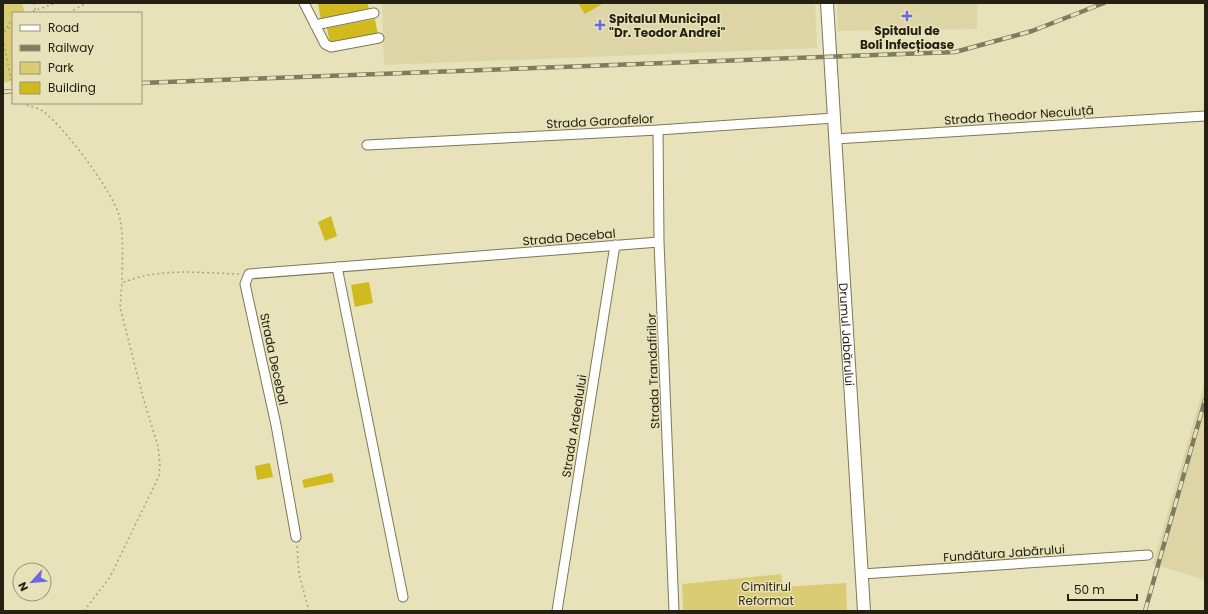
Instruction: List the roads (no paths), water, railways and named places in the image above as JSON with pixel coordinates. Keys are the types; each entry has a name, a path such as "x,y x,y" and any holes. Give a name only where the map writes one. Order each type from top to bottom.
{"main road":[{"name":"Drumul Jabărului","path":"827,3 864,611"}],"street":[{"path":"304,3 325,44 331,47 379,38"},
{"path":"316,26 374,12"},
{"name":"Strada Theodor Neculuță","path":"835,139 1205,116"},
{"name":"Strada Garoafelor","path":"367,145 658,130 834,118"},
{"name":"Strada Trandafirilor","path":"658,130 660,242 674,611"},
{"name":"Strada Decebal","path":"296,537 276,425 245,284 249,274 660,242"},
{"name":"Strada Ardealului","path":"556,611 615,245"},
{"path":"337,267 403,597"},
{"name":"Fundătura Jabărului","path":"862,574 1148,555"}],"railway":[{"path":"142,83 955,52 1032,31 1104,3"},
{"path":"3,92 12,91"},
{"path":"1145,611 1205,400"}],"place":[{"name":"Spitalul de Boli Infecțioase","path":"907,16"},
{"name":"Spitalul Municipal \"Dr. Teodor Andrei\"","path":"600,25"}],"park label":[{"name":"Cimitirul Reformat","path":"766,593"}]}
